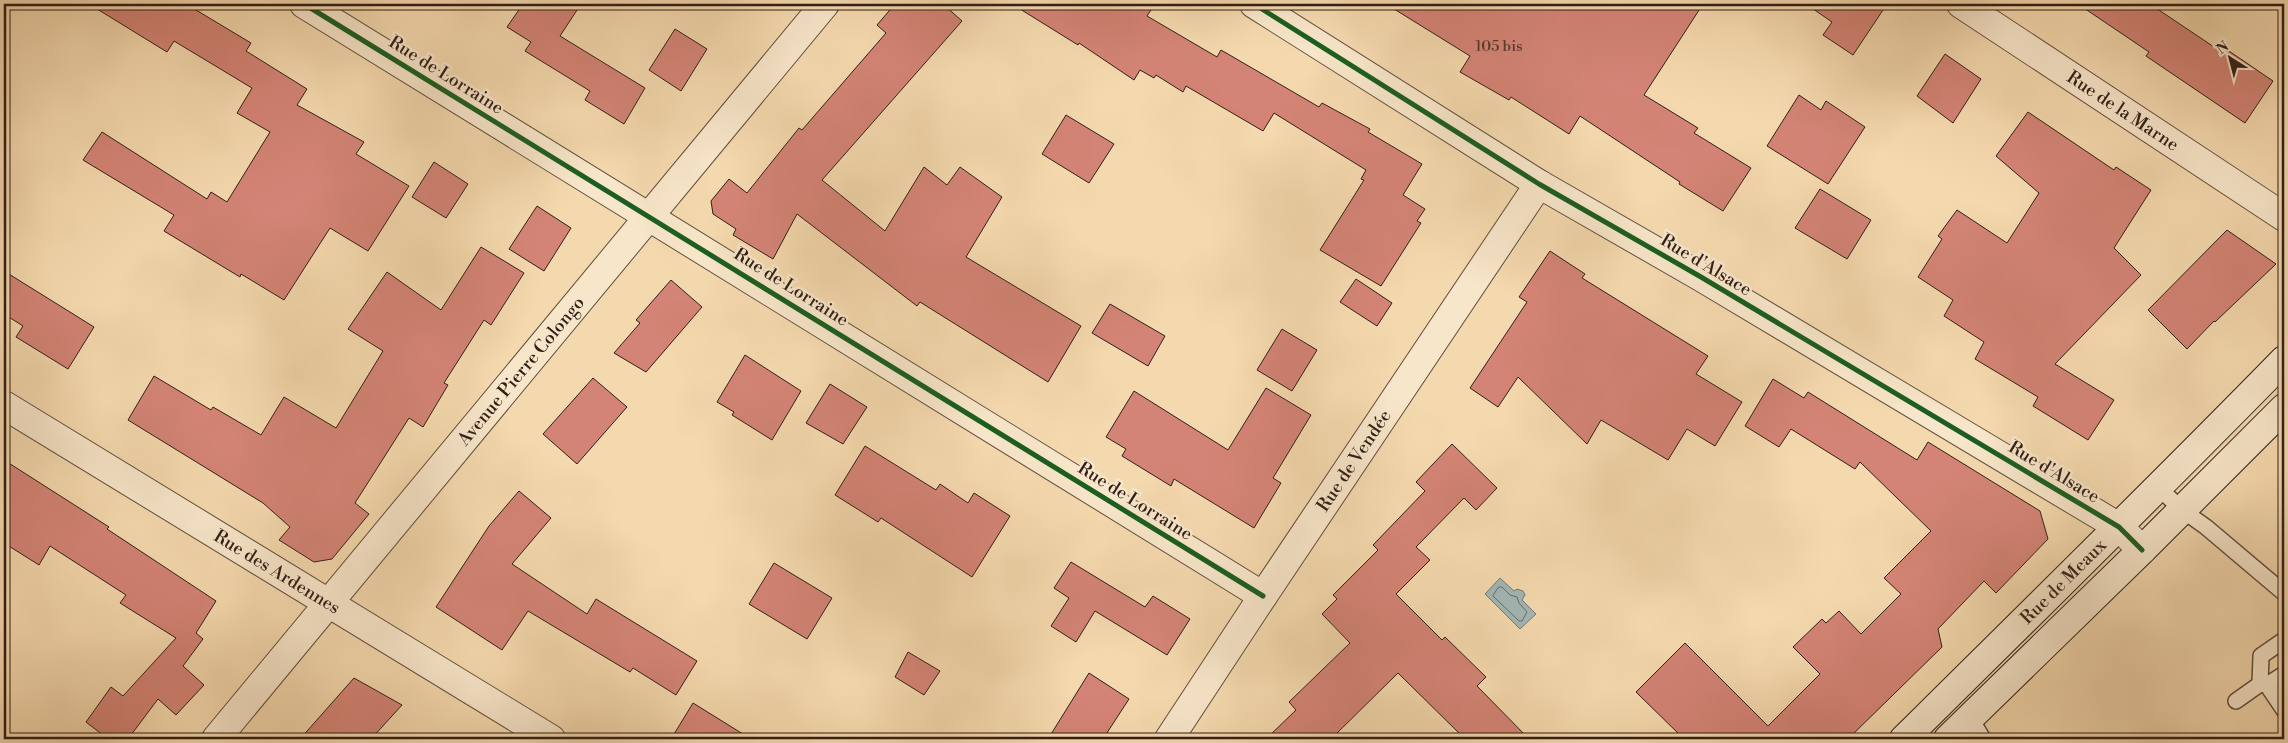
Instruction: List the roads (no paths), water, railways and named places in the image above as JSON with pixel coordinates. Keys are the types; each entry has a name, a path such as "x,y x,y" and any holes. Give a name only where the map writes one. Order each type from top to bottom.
{"street":[{"name":"Rue de Lorraine","path":"304,4 1263,596"},
{"name":"Avenue Pierre Colongo","path":"216,739 826,4"},
{"name":"Rue d'Alsace","path":"1254,4 1539,184 1702,277 2119,527 2142,550"},
{"name":"Rue de la Marne","path":"1961,4 2284,217"},
{"name":"Rue de Vendée","path":"1169,739 1539,184"},
{"name":"Rue de Meaux","path":"1912,731 2159,488 2284,360"},
{"name":"Rue des Ardennes","path":"4,405 551,739"},
{"name":"Rue de Meaux","path":"1948,739 1977,728 2142,550 2284,408"},
{"path":"1912,731 1950,714 1977,728 1980,682 2002,660 2021,622"}],"lane":[{"path":"2159,488 2182,510 2206,527 2284,593"},
{"path":"2283,704 2264,685 2261,656 2284,640"},
{"path":"2236,700 2284,674"}],"water":[{"path":"1500,578 1514,591 1517,589 1523,591 1525,595 1522,600 1536,614 1520,629 1485,594"}]}
